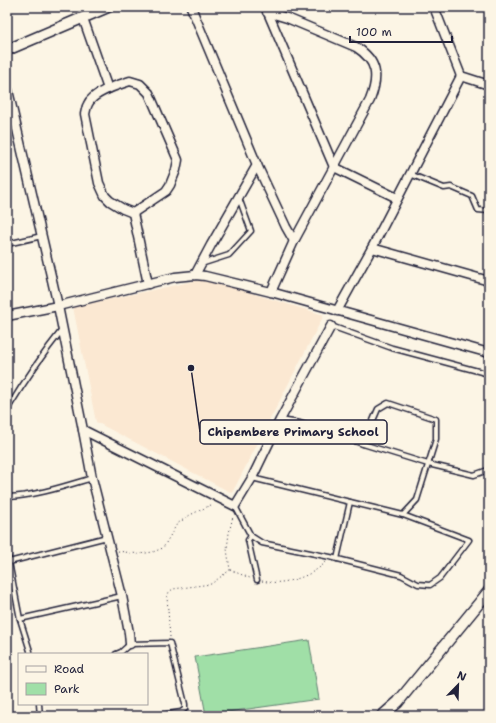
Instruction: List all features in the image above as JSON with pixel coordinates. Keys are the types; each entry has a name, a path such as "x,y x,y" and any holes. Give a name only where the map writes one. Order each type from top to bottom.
{"street":[{"path":"7,50 83,18 92,10 108,7"},
{"path":"190,7 256,165 294,241"},
{"path":"337,311 372,248 461,76 434,7"},
{"path":"266,10 334,167 398,198"},
{"path":"266,10 356,47 364,52 371,61 376,73 374,89 370,100 294,241 271,292"},
{"path":"83,18 108,89"},
{"path":"461,76 489,85"},
{"path":"130,81 140,84 150,93 178,160 176,170 166,191 133,213 123,209 105,196 99,183 86,114 88,104 94,96 130,81"},
{"path":"7,86 63,329 92,478 122,596 130,644"},
{"path":"195,275 256,165"},
{"path":"133,213 148,284"},
{"path":"372,248 489,281"},
{"path":"7,316 58,306 175,278 195,275 205,276 271,292 489,353"},
{"path":"83,430 235,506 252,478 280,420 331,326"},
{"path":"382,716 398,702 489,591"}],"lane":[{"path":"410,174 444,188 451,188 472,196 478,210 489,211"},
{"path":"201,265 229,255 251,231 239,197"},
{"path":"7,244 42,236"},
{"path":"331,326 392,348 489,374"},
{"path":"7,410 24,381 63,329"},
{"path":"363,444 378,409 388,402 436,419 436,439 417,500 403,515"},
{"path":"280,420 300,423 428,464 474,475 488,470 489,468"},
{"path":"7,497 15,497 51,490 92,478"},
{"path":"235,506 251,536 262,543 330,557 401,575 418,584 430,585 440,578 469,540 403,515 252,478"},
{"path":"337,559 350,502"},
{"path":"251,536 248,540 257,580"},
{"path":"9,562 107,537"},
{"path":"7,552 20,619 30,653"},
{"path":"20,619 122,596"},
{"path":"118,653 130,644 170,643 185,709 181,712 156,716"},
{"path":"39,705 40,716"}],"path":[{"path":"110,550 139,554 153,552 163,548 177,524 190,515 214,504 221,499"},
{"path":"230,570 227,549 235,506"},
{"path":"230,570 269,583 280,582 303,576 320,568 330,557"},
{"path":"170,643 167,597 170,592 173,589 211,584 230,570"}],"shaded area":[{"path":"204,279 324,315 232,493 96,422 73,307"}],"green space":[{"path":"309,640 319,699 206,715 195,657"}],"place":[{"name":"Chipembere Primary School","path":"191,368"}]}
